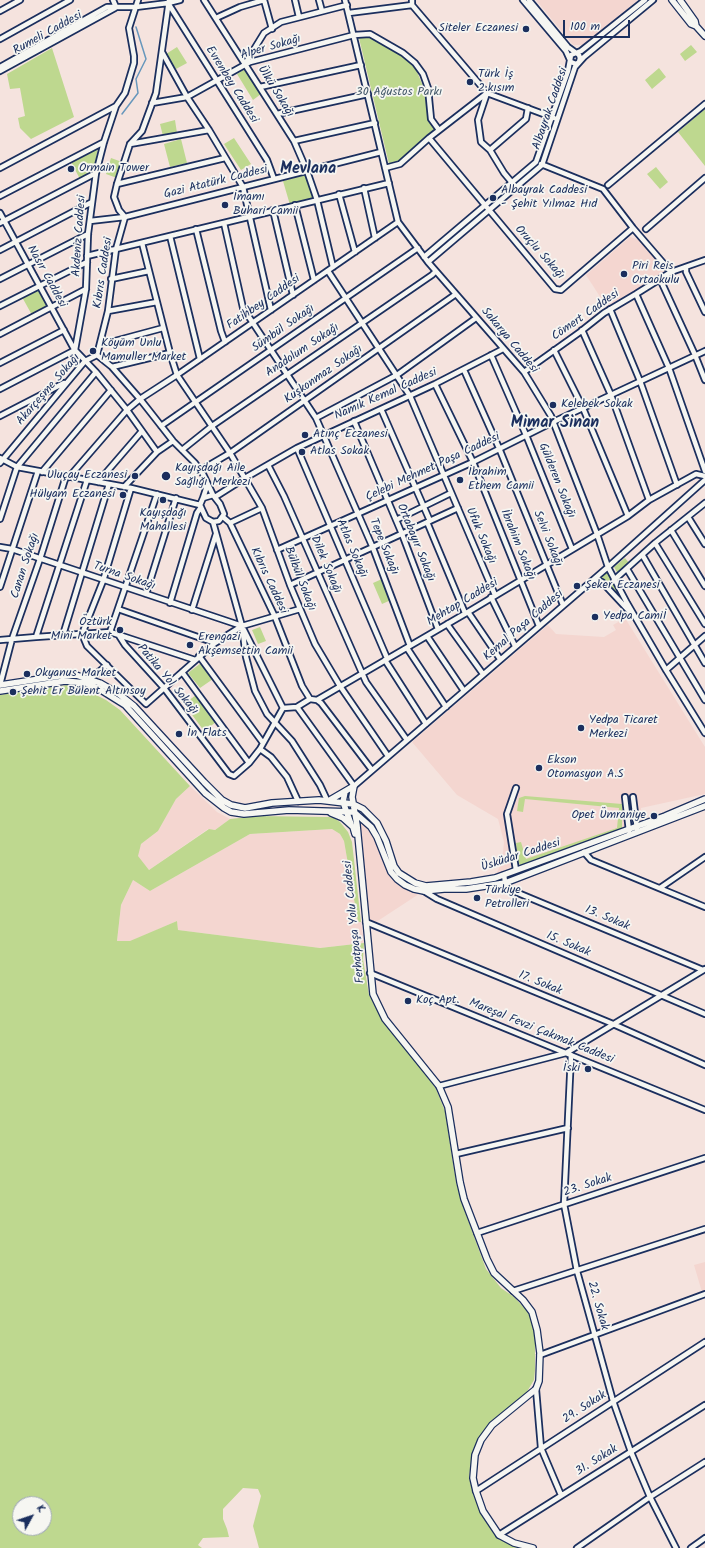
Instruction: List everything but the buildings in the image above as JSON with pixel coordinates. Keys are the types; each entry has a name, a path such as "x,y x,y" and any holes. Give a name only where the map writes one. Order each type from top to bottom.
{"main road":[{"path":"672,0 691,24 696,26 705,36"},
{"path":"680,0 696,21 696,26"},
{"path":"0,685 59,676 76,675 100,683 119,694 134,706 204,782 226,802 236,807 245,808 272,803 329,800 353,804"},
{"path":"0,691 65,681 86,683 100,690 125,705 205,793 231,812 244,814 273,810 354,812"},
{"path":"329,800 354,786"},
{"path":"354,786 352,797 355,826"},
{"path":"345,792 343,802 355,826"},
{"name":"Üsküdar Caddesi","path":"637,829 705,799"},
{"name":"Üsküdar Caddesi","path":"353,804 363,809 377,823 386,841 394,866 400,873 415,883 426,886 471,882 495,878 705,806"},
{"path":"321,811 343,818 355,826"},
{"name":"Üsküdar Caddesi","path":"354,812 371,827 377,837 391,872 405,885 424,891 466,889 505,883 584,852 629,832"},
{"path":"355,826 362,818"},
{"name":"Ferhatpaşa Yolu Caddesi","path":"355,826 373,994 385,1018 439,1086 448,1107 460,1182 487,1259 494,1273 532,1312 538,1330 540,1355 539,1381 536,1389"},
{"path":"533,1548 514,1543 499,1535 483,1511 473,1478 475,1455 481,1440 492,1425 536,1389"}],"street":[{"path":"0,11 20,0"},
{"path":"0,39 70,0"},
{"path":"113,0 116,7 136,7 180,0"},
{"name":"Akdeniz Caddesi","path":"75,350 86,289 88,234 96,173 104,142 116,106 125,93 134,63 129,28 138,0"},
{"name":"Ülkü Sokağı","path":"204,0 294,141 307,170 317,200 333,267"},
{"path":"216,18 240,7 264,0 272,29"},
{"path":"295,0 299,17"},
{"path":"320,0 322,11"},
{"path":"523,0 566,51 570,60 574,64 579,62 580,58 529,0"},
{"name":"Albayrak Caddesi","path":"576,54 645,0"},
{"name":"Albayrak Caddesi","path":"428,262 542,165 575,69 579,62 653,0"},
{"path":"125,217 119,210 114,197 130,144 142,131 156,93 169,2"},
{"name":"Evrenbey Caddesi","path":"169,2 267,160 274,179"},
{"path":"245,64 264,33 281,22 322,11 346,2"},
{"name":"Sakarya Caddesi","path":"346,2 398,222 428,262 524,372 551,416 614,580 666,670 705,732"},
{"path":"349,13 412,2 487,93 558,119"},
{"name":"Rumeli Caddesi","path":"0,67 107,8 116,7"},
{"name":"Rumeli Caddesi","path":"0,71 116,7"},
{"name":"Alper Sokağı","path":"152,104 187,97 245,64 354,35 370,34 403,53 415,62 424,74 428,88 431,118 440,130"},
{"path":"161,51 187,97 209,130 243,187 271,310"},
{"path":"570,60 571,55 576,54"},
{"name":"Albayrak Caddesi","path":"424,257 536,162 568,72 570,60"},
{"path":"260,87 361,65"},
{"path":"385,168 400,164 429,138 487,93"},
{"path":"487,93 478,120 481,142 490,150 516,188"},
{"path":"277,114 368,94"},
{"path":"608,185 705,104"},
{"path":"0,168 116,106"},
{"path":"490,150 526,119 528,108"},
{"path":"294,141 375,123"},
{"path":"130,144 209,130"},
{"path":"429,138 489,210"},
{"path":"0,196 104,142"},
{"name":"Gazi Atatürk Caddesi","path":"90,221 125,217 381,152"},
{"path":"117,184 225,158"},
{"name":"Albayrak Caddesi","path":"536,162 542,165"},
{"path":"542,165 603,189 633,228 671,272"},
{"path":"2,222 96,173"},
{"path":"646,230 705,178"},
{"path":"87,256 388,182"},
{"path":"364,188 375,238"},
{"path":"339,194 354,252"},
{"path":"0,250 92,202"},
{"path":"295,205 314,280"},
{"path":"273,210 293,295"},
{"name":"Oruçlu Sokağı","path":"489,210 555,289 561,290 633,228"},
{"name":"Nasır Caddesi","path":"0,213 2,222 16,242 75,350"},
{"name":"Kıbrıs Caddesi","path":"97,355 108,311 116,250 125,217"},
{"name":"Fatihbey Caddesi","path":"67,476 127,410 140,399 398,222"},
{"name":"Tepe Sokağı","path":"224,223 243,308 316,418 373,548 409,647 446,707"},
{"path":"196,230 221,332 225,342"},
{"path":"0,279 88,234"},
{"path":"170,236 200,359"},
{"name":"Bülbül Sokağı","path":"142,243 163,328 177,375 230,453 262,508 290,585 315,644 340,686 388,756"},
{"name":"Sümbül Sokağı","path":"161,426 418,248"},
{"name":"Cömert Caddesi","path":"524,372 610,310 671,272 705,260"},
{"path":"0,306 87,262"},
{"path":"686,267 686,272 705,312"},
{"path":"111,279 149,271"},
{"name":"Ufuk Sokağı","path":"328,271 410,396 458,508 493,596 516,646"},
{"name":"Anadolum Sokağı","path":"182,450 212,426 436,271"},
{"path":"660,280 705,380"},
{"path":"0,334 86,289"},
{"name":"Kuşkonmaz Sokağı","path":"202,472 456,294"},
{"path":"636,294 670,368 705,471"},
{"path":"108,311 157,302"},
{"path":"610,310 640,381 677,485"},
{"path":"316,418 397,375 476,318"},
{"path":"101,340 111,342 163,328"},
{"path":"0,363 64,330"},
{"path":"582,330 611,395 649,500"},
{"name":"Namık Kemal Caddesi","path":"214,496 297,448 410,396 504,349"},
{"path":"0,389 75,350 111,390 157,452"},
{"path":"554,350 583,408 628,516"},
{"name":"Çelebi Mehmet Paşa Caddesi","path":"277,550 473,462 553,422 705,351"},
{"path":"112,367 170,353"},
{"path":"1,460 17,467 131,488 176,498 201,506 206,518 213,522 219,521 223,517 224,511 214,496 202,472 172,441 140,399 112,367 97,355"},
{"name":"Akarçeşme Sokağı","path":"0,468 1,460 66,382 85,361 97,355"},
{"name":"Gülderen Sokağı","path":"491,355 526,435 572,548"},
{"name":"Selvi Sokağı","path":"464,370 499,448 563,606"},
{"path":"0,519 17,467 96,372"},
{"path":"0,416 66,382"},
{"name":"İbrahim Sokağı","path":"435,384 473,462 539,626"},
{"path":"0,587 40,471 111,390"},
{"path":"381,409 424,505 429,522 466,613 500,659"},
{"name":"Ortabayır Sokağı","path":"354,421 402,534 438,629"},
{"path":"98,482 142,431"},
{"path":"124,487 157,452 172,441"},
{"name":"Atlas Sokağı","path":"297,448 346,560 386,659 426,724"},
{"name":"Dilek Sokağı","path":"268,465 366,682 407,740"},
{"path":"170,603 197,514 204,498 206,489 202,472"},
{"name":"Mehtap Caddesi","path":"317,700 409,647 572,548 628,516 649,500 696,474 705,476"},
{"name":"Canan Sokağı","path":"0,685 12,639 67,476"},
{"path":"36,637 87,480"},
{"name":"Kemal Paşa Caddesi","path":"354,786 608,567 705,480"},
{"path":"63,635 109,484"},
{"path":"131,488 103,580 82,634 87,646 146,704 215,643 242,626 300,610"},
{"path":"396,520 451,493"},
{"path":"110,632 157,494"},
{"path":"204,498 214,496"},
{"path":"146,594 176,498"},
{"path":"614,580 655,543 705,504"},
{"path":"230,523 262,508"},
{"path":"290,585 458,508"},
{"name":"Kıbrıs Caddesi","path":"223,517 230,523 274,617 302,686 310,700"},
{"path":"688,517 705,544"},
{"path":"213,522 242,626 246,657 255,691 267,714 292,741 329,800"},
{"path":"671,530 705,586"},
{"path":"192,610 216,534"},
{"path":"655,543 705,624"},
{"name":"Turna Sokağı","path":"0,547 12,549 242,626"},
{"path":"642,556 705,663"},
{"path":"627,569 705,700"},
{"path":"589,583 598,581 602,582 616,595 637,620"},
{"path":"118,609 215,643"},
{"path":"447,624 483,674"},
{"path":"242,626 283,708"},
{"path":"0,640 110,632 197,658 263,743"},
{"name":"Patika Yol Sokağı","path":"118,634 124,645 164,688 229,774 234,776 249,763"},
{"path":"427,636 464,691"},
{"path":"666,670 705,636"},
{"path":"90,679 107,666"},
{"path":"182,672 249,763 260,749 283,708"},
{"path":"283,708 297,707 310,700 317,700 321,703 372,770"},
{"path":"297,707 354,786"},
{"path":"260,749 271,757 287,777 298,801"},
{"path":"516,788 507,814 516,870"},
{"path":"625,797 629,832"},
{"path":"633,797 637,829"},
{"path":"584,852 591,860 705,907"},
{"path":"660,888 705,857"},
{"path":"547,860 549,866"},
{"path":"504,875 505,883"},
{"name":"13. Sokak","path":"505,883 506,888 704,970"},
{"name":"15. Sokak","path":"424,891 437,899 705,1014"},
{"name":"17. Sokak","path":"366,922 613,1024 705,1065"},
{"path":"439,1086 569,1054 613,1024 704,970"},
{"name":"Mareşal Fevzi Çakmak Caddesi","path":"370,973 705,1110"},
{"name":"22. Sokak","path":"569,1054 568,1128 564,1204 577,1271 613,1402 631,1452 650,1497 676,1548"},
{"path":"456,1154 568,1128"},
{"name":"23. Sokak","path":"477,1233 705,1158"},
{"path":"513,1291 705,1230"},
{"path":"540,1355 705,1294"},
{"name":"29. Sokak","path":"476,1491 705,1342"},
{"path":"536,1389 541,1448 561,1495"},
{"name":"31. Sokak","path":"499,1535 705,1405"},
{"path":"580,1547 650,1497 705,1462"},
{"path":"691,1548 705,1538"}],"shaded area":[{"path":"536,0 637,1 583,45 573,45"},
{"name":"Piri Reis Ortaokulu","path":"630,237 640,240 664,267 663,272 608,309 586,275"},
{"name":"Yedpa Ticaret Merkezi","path":"625,618 705,747 705,794 641,808 642,821 524,861 496,874 502,862 504,842 498,819 457,795 412,742 548,625 556,634 604,637 616,630 613,625"},
{"path":"190,786 217,812 230,819 215,830 208,829 149,870 137,856 141,844 158,831 176,799"},
{"path":"360,823 363,823 369,829 375,839 386,870 392,879 412,891 422,892 370,926 357,832 357,826"},
{"path":"332,829 340,834 344,841 358,922 361,922 364,943 320,948 178,930 177,921 129,942 117,942 121,905 133,880 150,891 250,834"},
{"path":"705,1262 705,1291 702,1292 694,1265"}],"green space":[{"name":"30 Ağustos Parkı","path":"369,36 395,51 415,67 423,86 429,119 436,131 400,161 389,164 359,38"},
{"path":"691,45 697,52 685,61 680,54"},
{"path":"177,47 187,63 176,69 166,54"},
{"path":"52,48 74,117 31,139 20,128 18,118 25,116 20,88 10,89 7,74"},
{"path":"659,68 666,77 652,89 645,80"},
{"path":"245,69 261,94 253,100 237,74"},
{"path":"705,109 705,166 678,132"},
{"path":"175,120 177,133 163,136 160,124"},
{"path":"234,138 251,164 241,170 224,144"},
{"path":"181,139 187,163 170,167 164,144"},
{"path":"98,148 93,172 80,179 71,162"},
{"path":"111,158 122,162 117,178 106,174"},
{"path":"656,167 668,182 660,189 647,174"},
{"path":"306,175 313,199 290,205 283,181"},
{"path":"38,288 48,307 32,315 22,297"},
{"path":"625,558 630,564 618,574 614,567"},
{"path":"608,572 622,600 621,601 600,576"},
{"path":"382,579 391,600 382,604 373,583"},
{"path":"260,627 266,641 258,644 252,630"},
{"path":"201,663 213,679 200,688 188,673"},
{"path":"68,685 78,686 106,700 120,710 190,786 176,799 158,831 141,844 138,856 149,870 209,829 215,830 230,819 257,816 329,817 340,822 348,832 352,842 361,922 358,922 344,841 340,834 332,829 250,834 150,891 133,880 121,905 117,941 130,941 177,921 178,930 320,948 364,943 363,959 369,995 382,1019 429,1077 436,1089 445,1111 456,1182 465,1212 486,1269 501,1288 514,1297 530,1314 535,1331 535,1370 534,1380 525,1395 490,1422 480,1437 473,1450 469,1477 474,1496 483,1516 496,1537 518,1548 259,1548 253,1526 261,1496 258,1489 243,1488 223,1509 223,1519 229,1537 203,1538 198,1545 202,1548 0,1548 0,695"},
{"path":"196,695 216,722 204,731 184,704"},
{"path":"525,796 622,804 622,830 521,867 518,861 516,843 521,842 526,859 617,828 619,808 525,799 523,812 517,811 519,798"}],"waterway":[{"path":"122,114 138,93 136,79 146,59 136,27"}],"place":[{"name":"Siteler Eczanesi","path":"526,29"},
{"name":"Türk İş 2.kısım","path":"470,82"},
{"name":"Ormain Tower","path":"71,169"},
{"name":"Albayrak Caddesi - Şehit Yılmaz Hıd","path":"493,198"},
{"name":"İmamı Buhari Camii","path":"225,205"},
{"name":"Piri Reis Ortaokulu","path":"624,274"},
{"name":"Köyüm Unlu Mamuller Market","path":"93,351"},
{"name":"Kelebek Sokak","path":"553,405"},
{"name":"Atınç Eczanesi","path":"305,435"},
{"name":"Atlas Sokak","path":"302,452"},
{"name":"Uluçay Eczanesi","path":"135,476"},
{"name":"Kayışdağı Aile Sağlığı Merkezi","path":"166,476"},
{"name":"İbrahim Ethem Camii","path":"460,480"},
{"name":"Hülyam Eczanesi","path":"123,495"},
{"name":"Kayışdağı Mahallesi","path":"163,500"},
{"name":"Şeker Eczanesi","path":"577,586"},
{"name":"Yedpa Camiİ","path":"595,617"},
{"name":"Öztürk Mini Market","path":"120,630"},
{"name":"Erengazi Akşemsettin Camii","path":"190,645"},
{"name":"Okyanus Market","path":"27,674"},
{"name":"Şehit Er Bülent Altınsoy","path":"13,692"},
{"name":"Yedpa Ticaret Merkezi","path":"581,728"},
{"name":"İn Flats","path":"179,734"},
{"name":"Ekson Otomasyon A.S","path":"539,768"},
{"name":"Opet Ümraniye","path":"654,816"},
{"name":"Türkiye Petrolleri","path":"477,898"},
{"name":"Koç Apt.","path":"408,1001"},
{"name":"İski","path":"588,1069"}],"district":[{"name":"Mevlana","path":"308,170"},
{"name":"Mimar Sinan","path":"555,424"}]}
